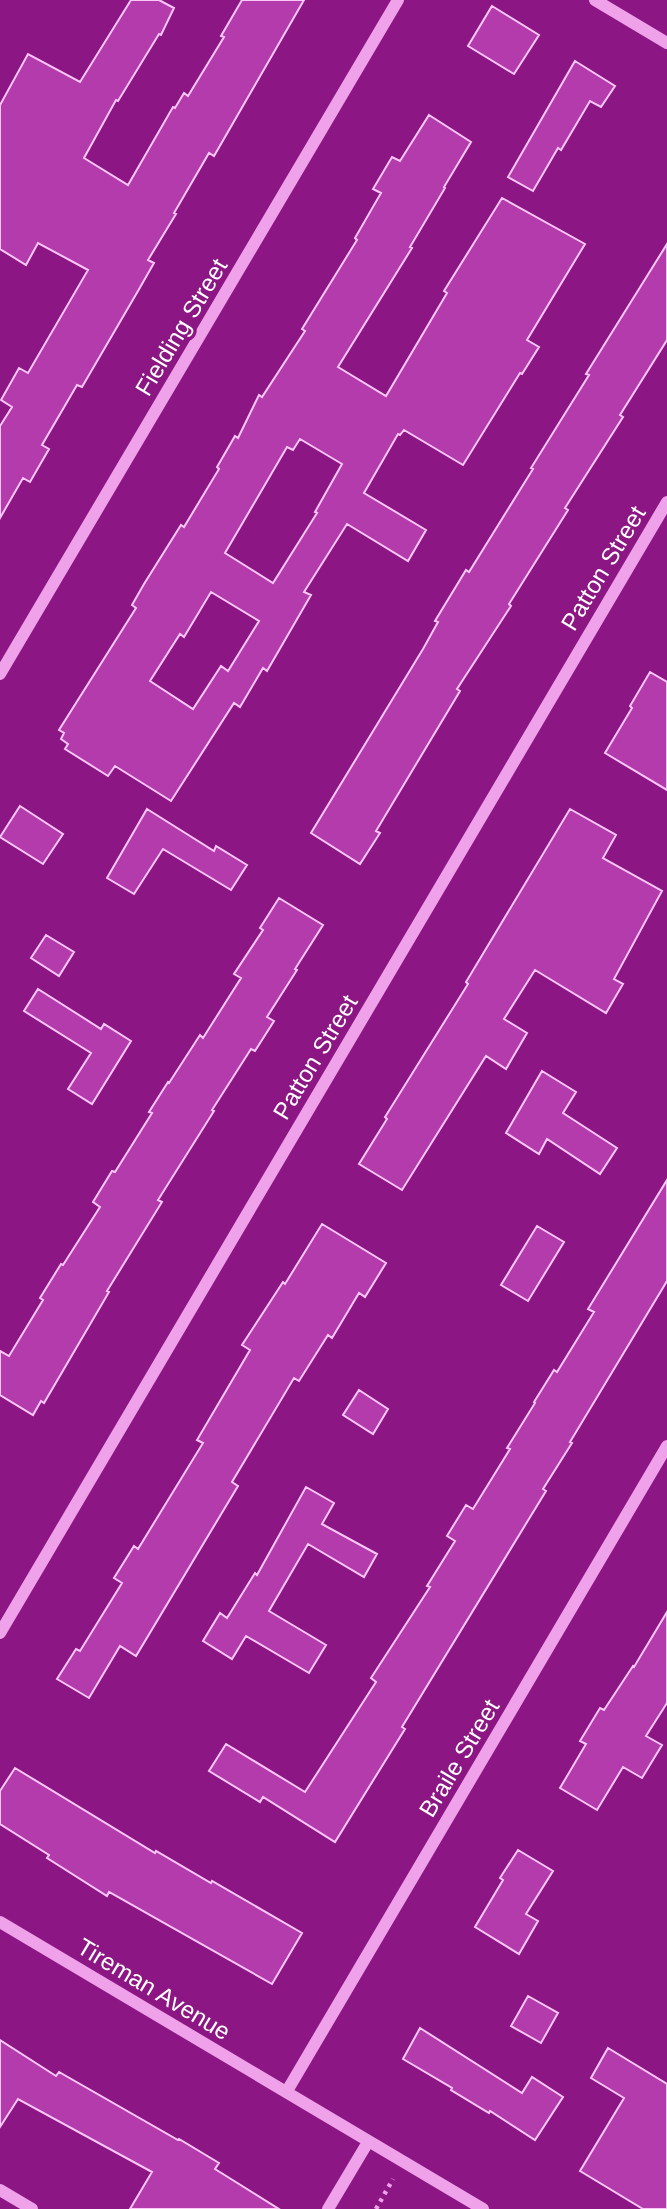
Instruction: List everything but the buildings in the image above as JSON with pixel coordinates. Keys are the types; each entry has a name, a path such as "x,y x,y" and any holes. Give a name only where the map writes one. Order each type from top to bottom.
{"street":[{"name":"Fielding Street","path":"0,674 398,0"},
{"path":"595,0 667,43"},
{"name":"Patton Street","path":"0,1633 667,502"},
{"name":"Braile Street","path":"287,2091 667,1446"},
{"name":"Tireman Avenue","path":"0,1922 287,2091 368,2142"},
{"path":"328,2209 368,2142 483,2209"},
{"path":"0,2190 32,2209"}],"path":[{"path":"376,2209 402,2162"}]}
